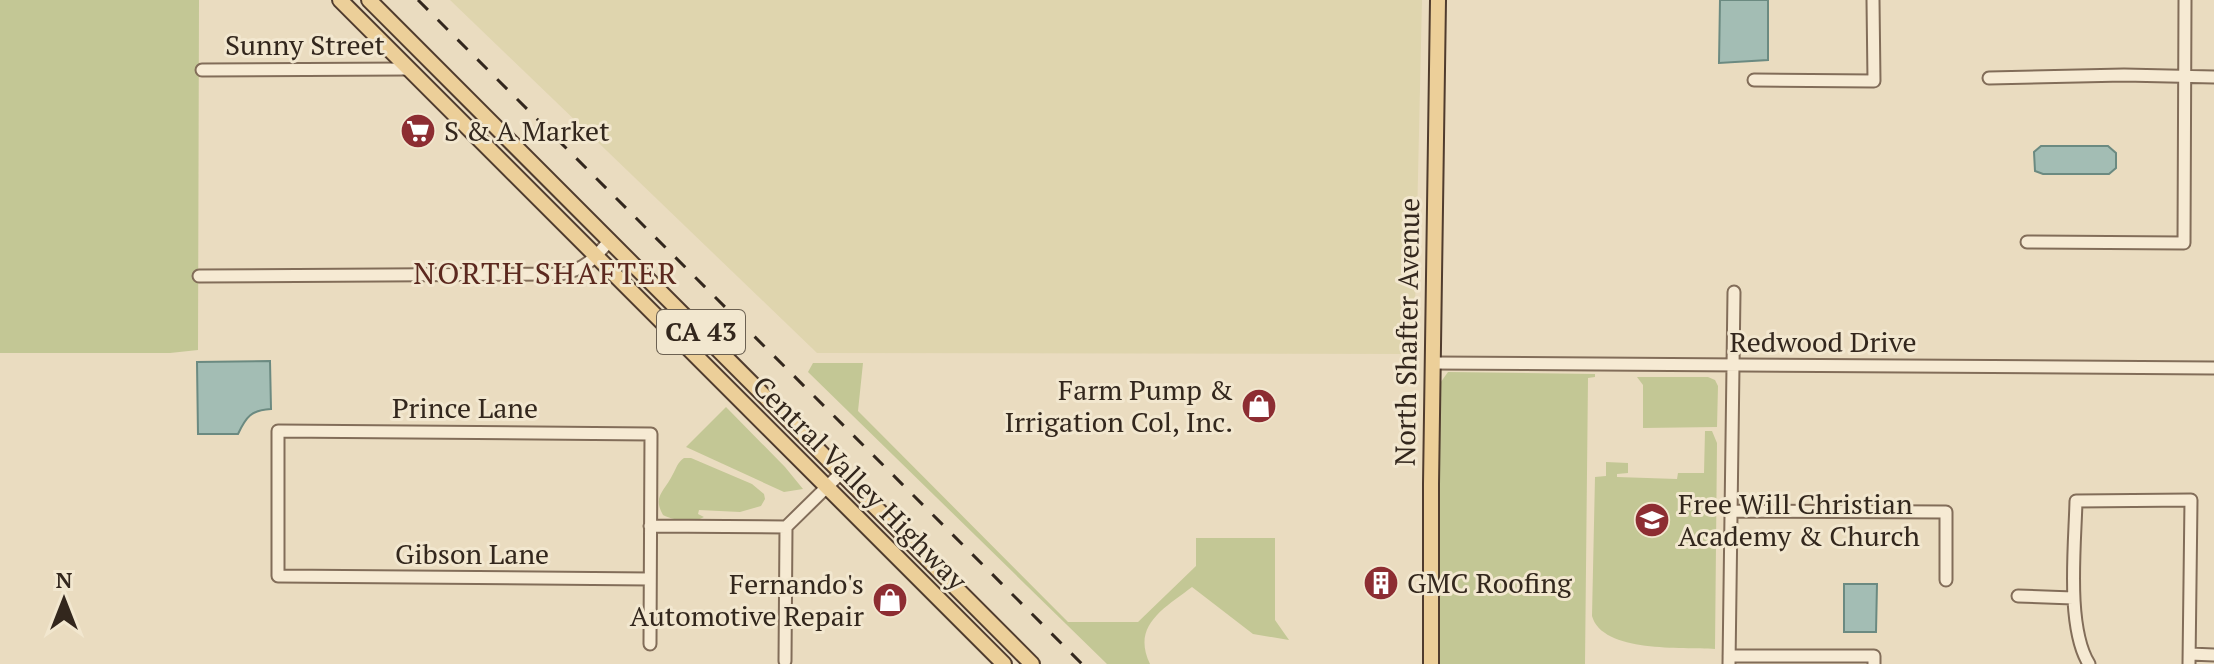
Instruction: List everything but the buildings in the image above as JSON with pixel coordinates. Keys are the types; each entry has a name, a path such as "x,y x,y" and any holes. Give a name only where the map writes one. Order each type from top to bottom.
{"main road":[{"name":"Central Valley Highway","path":"340,0 1004,664"},
{"name":"Central Valley Highway","path":"369,0 1032,664"},
{"name":"North Shafter Avenue","path":"1431,664 1438,0"}],"street":[{"path":"1754,80 1874,81 1873,0"},
{"path":"2027,242 2184,243 2185,0"},
{"name":"Sunny Street","path":"202,70 408,69"},
{"path":"1989,78 2214,77"},
{"path":"199,276 560,274 580,269 610,240"},
{"path":"1734,292 1729,660 1874,660"},
{"name":"Redwood Drive","path":"1432,363 2214,368"},
{"name":"Prince Lane","path":"293,577 278,576 278,431 651,434 650,526"},
{"path":"785,661 786,527 841,473"},
{"path":"2089,664 2083,654 2073,598 2076,501 2191,500 2189,659 2214,655"},
{"path":"1731,511 1946,512 1946,580"},
{"path":"650,644 650,526 786,527"},
{"name":"Gibson Lane","path":"293,577 650,579"},
{"path":"2018,596 2073,598"}],"shaded area":[{"path":"450,0 1422,0 1414,354 817,353"}],"green space":[{"path":"0,0 199,0 198,350 170,353 0,353"},
{"path":"813,363 863,363 858,411 1068,622 1138,622 1196,566 1196,538 1275,538 1275,620 1289,640 1253,634 1192,587 1162,610 1148,628 1145,650 1150,664 1107,664 808,372"},
{"path":"1448,372 1595,374 1595,377 1588,378 1585,664 1435,664 1438,386"},
{"path":"1637,377 1708,377 1715,380 1718,386 1717,427 1643,428 1643,385"},
{"path":"726,407 803,489 784,492 686,447"},
{"path":"1705,431 1712,431 1717,443 1715,649 1645,646 1611,636 1599,628 1592,616 1595,477 1606,476 1606,462 1628,463 1628,473 1617,474 1617,477 1677,479 1678,473 1704,473"},
{"path":"684,458 691,458 752,484 764,494 765,499 761,506 740,512 699,510 698,514 704,517 694,520 678,520 663,515 659,498 678,463"}],"water":[{"path":"1720,0 1768,0 1768,60 1719,63"},
{"path":"2041,146 2108,146 2116,153 2116,168 2109,174 2043,174 2035,171 2034,152"},
{"path":"270,361 271,409 250,416 238,434 198,434 197,362"},
{"path":"1844,584 1877,584 1876,632 1844,632"}],"railway":[{"path":"418,0 1082,664"}],"place":[{"name":"S & A Market","path":"418,131"},
{"name":"Farm Pump & Irrigation Col, Inc.","path":"1259,406"},
{"name":"Free Will Christian Academy & Church","path":"1652,520"},
{"name":"GMC Roofing","path":"1381,583"},
{"name":"Fernando's Automotive Repair","path":"890,600"}],"district":[{"name":"NORTH SHAFTER","path":"546,274"}]}
